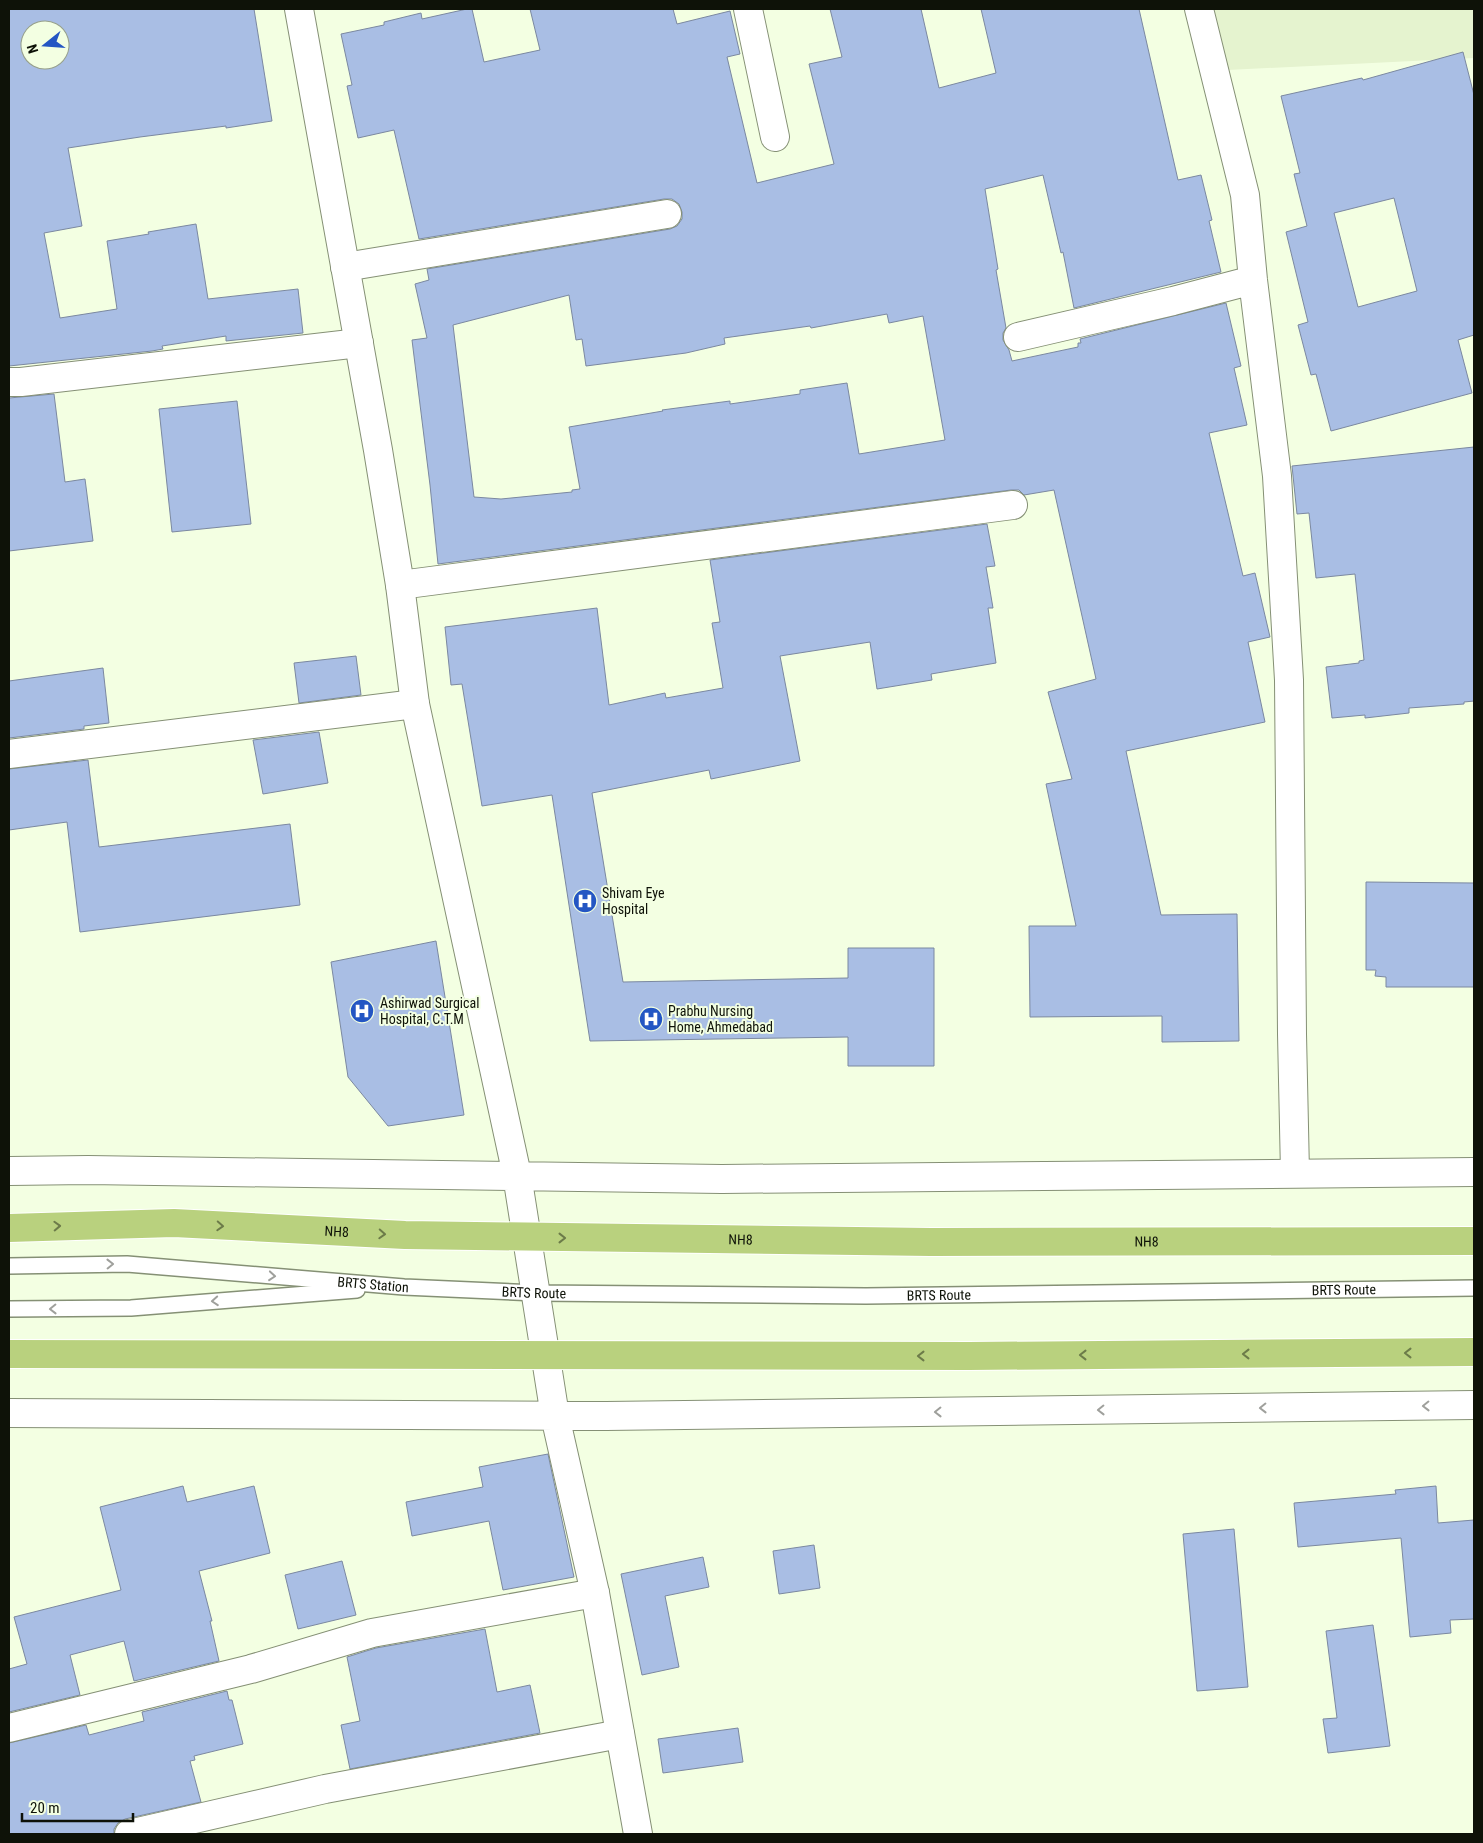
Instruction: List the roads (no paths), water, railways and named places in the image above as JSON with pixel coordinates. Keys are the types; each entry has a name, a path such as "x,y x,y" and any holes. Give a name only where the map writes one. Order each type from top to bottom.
{"main road":[{"name":"NH8","path":"9,1228 174,1223 405,1235 527,1238 931,1242 1474,1241"},
{"path":"9,1354 979,1356 1474,1352"}],"street":[{"path":"299,9 400,585 415,704 517,1175 555,1416 595,1593 638,1834"},
{"path":"748,9 775,137"},
{"path":"1199,9 1245,195 1252,280 1277,476 1289,680 1295,1173"},
{"path":"345,267 667,214"},
{"path":"1018,337 1173,301 1252,280"},
{"path":"9,382 359,343"},
{"path":"400,585 1013,505"},
{"path":"9,754 415,704"},
{"path":"9,1171 88,1170 722,1179 1474,1172"},
{"path":"9,1413 555,1416 1474,1406"},
{"path":"9,1728 251,1669 372,1633 595,1593"},
{"path":"129,1834 325,1789 620,1734"}],"lane":[{"name":"BRTS Station","path":"9,1266 127,1264 404,1287"},
{"name":"BRTS Route","path":"404,1287 536,1293 866,1296 1474,1288"},
{"name":"BRTS Station","path":"9,1309 130,1308 404,1287"}],"place":[{"name":"Shivam Eye Hospital","path":"585,901"},
{"name":"Ashirwad Surgical Hospital, C.T.M","path":"362,1011"},
{"name":"Prabhu Nursing Home, Ahmedabad","path":"651,1019"}]}
